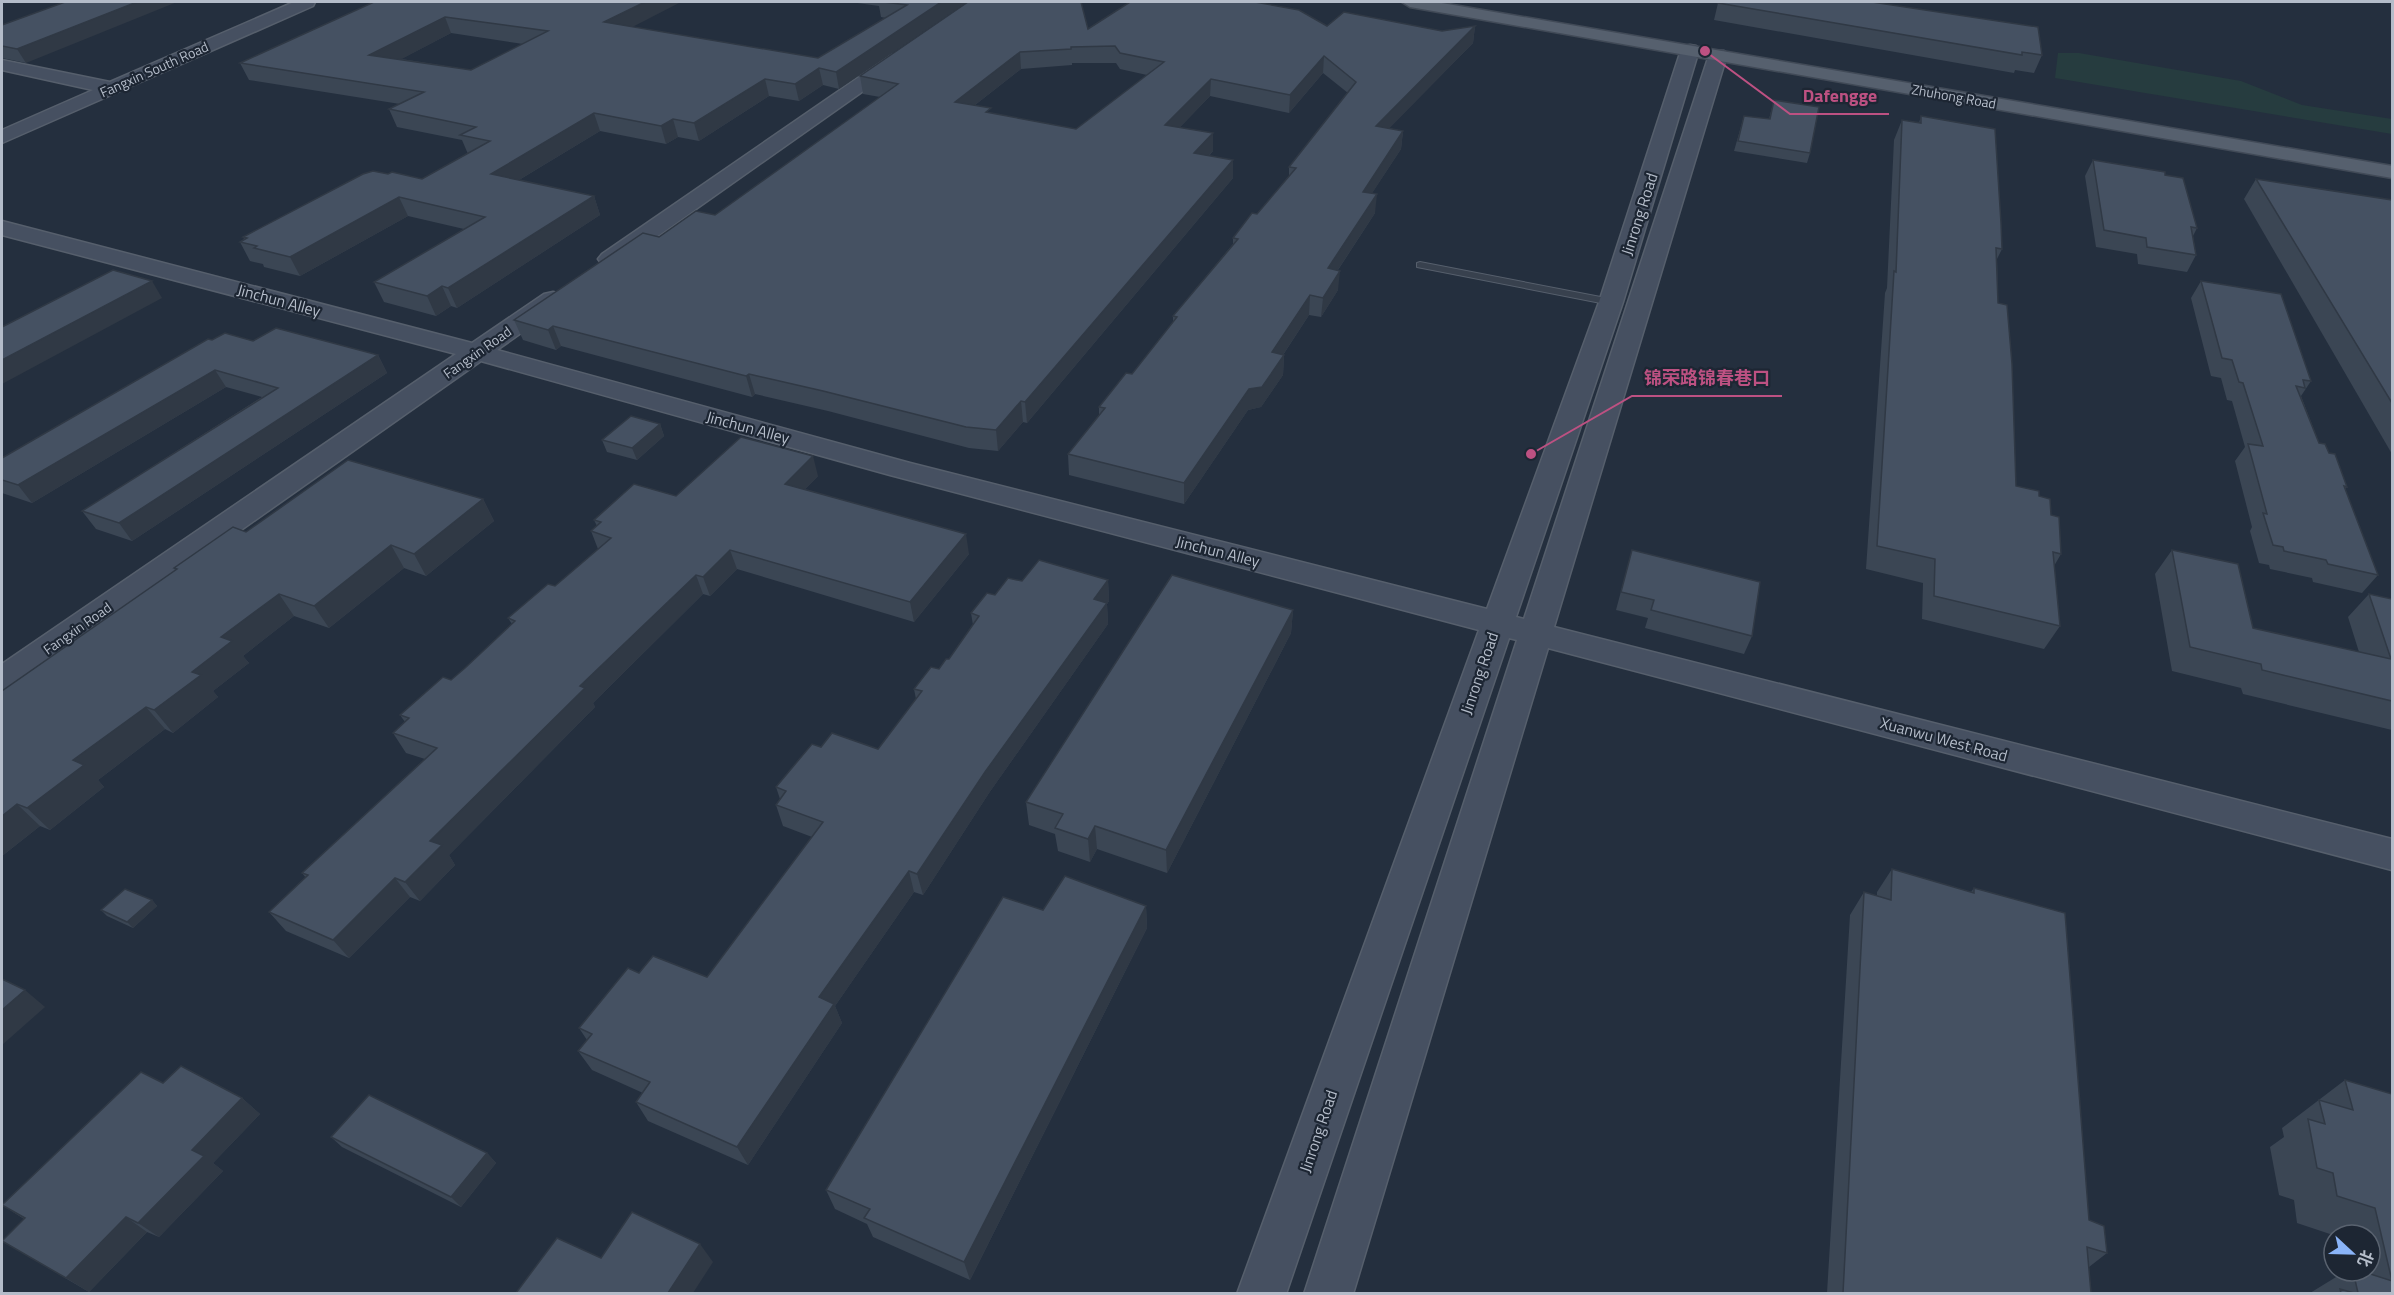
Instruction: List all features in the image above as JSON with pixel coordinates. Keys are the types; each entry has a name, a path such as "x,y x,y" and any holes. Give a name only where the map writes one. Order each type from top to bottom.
{"main road":[{"name":"Zhuhong Road","path":"1410,2 2392,172"},
{"name":"Zhuhong Road","path":"1500,2 2369,150"}],"street":[{"name":"Fangxin South Road","path":"136,58 267,2"},
{"name":"Fangxin South Road","path":"2,137 307,2"},
{"name":"Fangxin Road","path":"2,681 918,45"},
{"name":"Jinrong Road","path":"1261,1293 1496,623 1611,302 1704,53"},
{"name":"Jinrong Road","path":"1328,1293 1537,633 1704,53"},
{"path":"2,64 111,88"},
{"name":"Fangxin South Road","path":"51,95 114,68"},
{"name":"Jinchun Alley","path":"2,228 477,352 900,469 1496,623"},
{"name":"Xuanwu West Road","path":"1496,623 2392,855"}],"lane":[{"path":"1420,265 1611,302"}],"green space":[{"path":"2058,53 2079,53 2241,81 2302,105 2392,119 2392,134 2055,78"}],"building":[{"path":"65,2 137,2 17,49 2,46 2,25"},
{"path":"374,2 645,2 604,22 818,58 907,5 884,2 941,2 836,72 819,68 795,84 765,79 694,123 673,119 661,126 594,113 491,174 594,196 448,288 442,286 427,296 374,282 485,217 399,197 290,257 240,242 247,238 243,237 363,174 373,171 388,174 392,172 422,179 490,141 460,135 476,127 389,109 424,92 240,63","holes":["445,17 548,31 471,70 369,55"]},
{"path":"968,2 1081,2 1088,29 1130,2 1255,2 1299,10 1327,26 1344,12 1442,31 1475,26 1376,126 1403,131 1363,192 1377,194 1328,268 1340,271 1323,298 1310,295 1272,352 1284,355 1262,387 1249,389 1184,483 1068,454 1105,408 1099,407 1126,373 1132,374 1177,317 1173,316 1238,239 1233,238 1252,213 1257,214 1296,168 1289,167 1356,82 1324,56 1290,95 1211,79 1165,125 1213,133 1194,153 1233,160 1025,402 1021,401 996,430 966,427 823,391 749,374 746,376 553,326 548,330 514,320 643,233 659,237 696,211 715,215 898,84 860,76","holes":["1115,46 1120,53 1164,62 1076,129 986,112 991,108 955,102 1020,52"]},
{"path":"1719,2 1872,2 2038,27 2042,55 2022,52 2022,55"},
{"path":"1774,100 1819,107 1810,153 1738,141 1744,116 1770,119"},
{"path":"1921,116 1995,129 2002,249 1996,248 1998,303 2007,305 2012,364 2016,486 2039,491 2039,496 2050,499 2051,515 2059,517 2061,554 2053,552 2060,626 1934,596 1935,559 1877,546 1894,271 1896,272 1902,120 1921,123"},
{"path":"2093,160 2165,172 2165,175 2183,178 2197,228 2191,227 2196,255 2147,247 2146,238 2104,230"},
{"path":"2256,179 2392,200 2392,403"},
{"path":"113,270 152,281 2,360 2,327"},
{"path":"2201,281 2281,294 2311,381 2303,380 2305,388 2296,386 2319,443 2325,444 2329,453 2335,454 2347,487 2344,486 2378,575 2328,564 2326,560 2284,551 2283,547 2273,545 2263,513 2267,514 2248,444 2263,446 2243,383 2239,382 2232,360 2222,358"},
{"path":"276,328 378,355 119,523 82,511 278,388 215,370 18,485 2,480 2,458 208,339 212,340 225,333 253,341"},
{"path":"631,416 660,424 632,448 602,440"},
{"path":"741,437 813,456 785,484 966,534 910,602 730,550 703,577 696,575 580,686 585,688 430,841 442,845 405,882 395,878 333,940 269,912 308,875 302,873 437,748 393,733 409,718 400,715 443,677 451,680 515,621 508,618 548,584 555,586 611,538 591,531 601,522 594,520 634,484 676,496"},
{"path":"348,460 483,499 414,554 391,545 314,606 279,594 221,637 232,641 192,672 201,675 154,710 146,707 73,760 84,765 27,808 17,804 2,816 2,691 177,569 174,568 233,527 246,532"},
{"path":"1632,550 1760,582 1752,636 1651,610 1654,600 1621,592"},
{"path":"2172,550 2238,564 2253,628 2391,659 2369,594 2392,599 2392,701 2262,670 2261,664 2190,647"},
{"path":"1039,560 1108,580 1094,599 1107,603 985,772 917,874 909,871 819,997 834,1004 737,1147 636,1102 650,1082 578,1051 592,1034 579,1028 628,968 639,973 653,956 707,977 823,822 776,805 786,791 776,787 812,744 821,747 832,733 878,749 922,691 914,689 931,667 939,669 946,659 949,659 979,616 971,613 987,593 995,595 1008,578 1022,581"},
{"path":"1172,575 1293,610 1166,850 1095,826 1088,839 1055,828 1063,814 1026,802"},
{"path":"1892,869 1974,893 1974,888 2065,913 2089,1220 2104,1226 2107,1253 2087,1247 2091,1293 1843,1293 1864,892 1891,900"},
{"path":"1065,876 1146,906 964,1262 864,1218 870,1209 826,1190 1003,897 1043,910"},
{"path":"125,889 152,900 127,922 101,910"},
{"path":"2,979 25,990 2,1010"},
{"path":"181,1066 242,1098 192,1150 204,1156 138,1223 126,1217 66,1278 2,1241 25,1218 2,1205 141,1072 163,1083"},
{"path":"2345,1080 2392,1094 2392,1281 2382,1238 2382,1223 2378,1223 2375,1208 2337,1196 2333,1173 2317,1168 2308,1119 2325,1124 2319,1100 2353,1110"},
{"path":"369,1095 487,1153 451,1197 331,1137"},
{"path":"632,1212 700,1244 668,1293 516,1293 557,1238 601,1258"},
{"path":"2382,1278 2392,1281 2392,1293 2358,1293 2356,1283 2382,1283"},
{"path":"2340,1289 2354,1293 2341,1293"}],"place":[{"name":"Dafengge","path":"1705,51"},
{"name":"锦荣路锦春巷口","path":"1531,454"}]}
